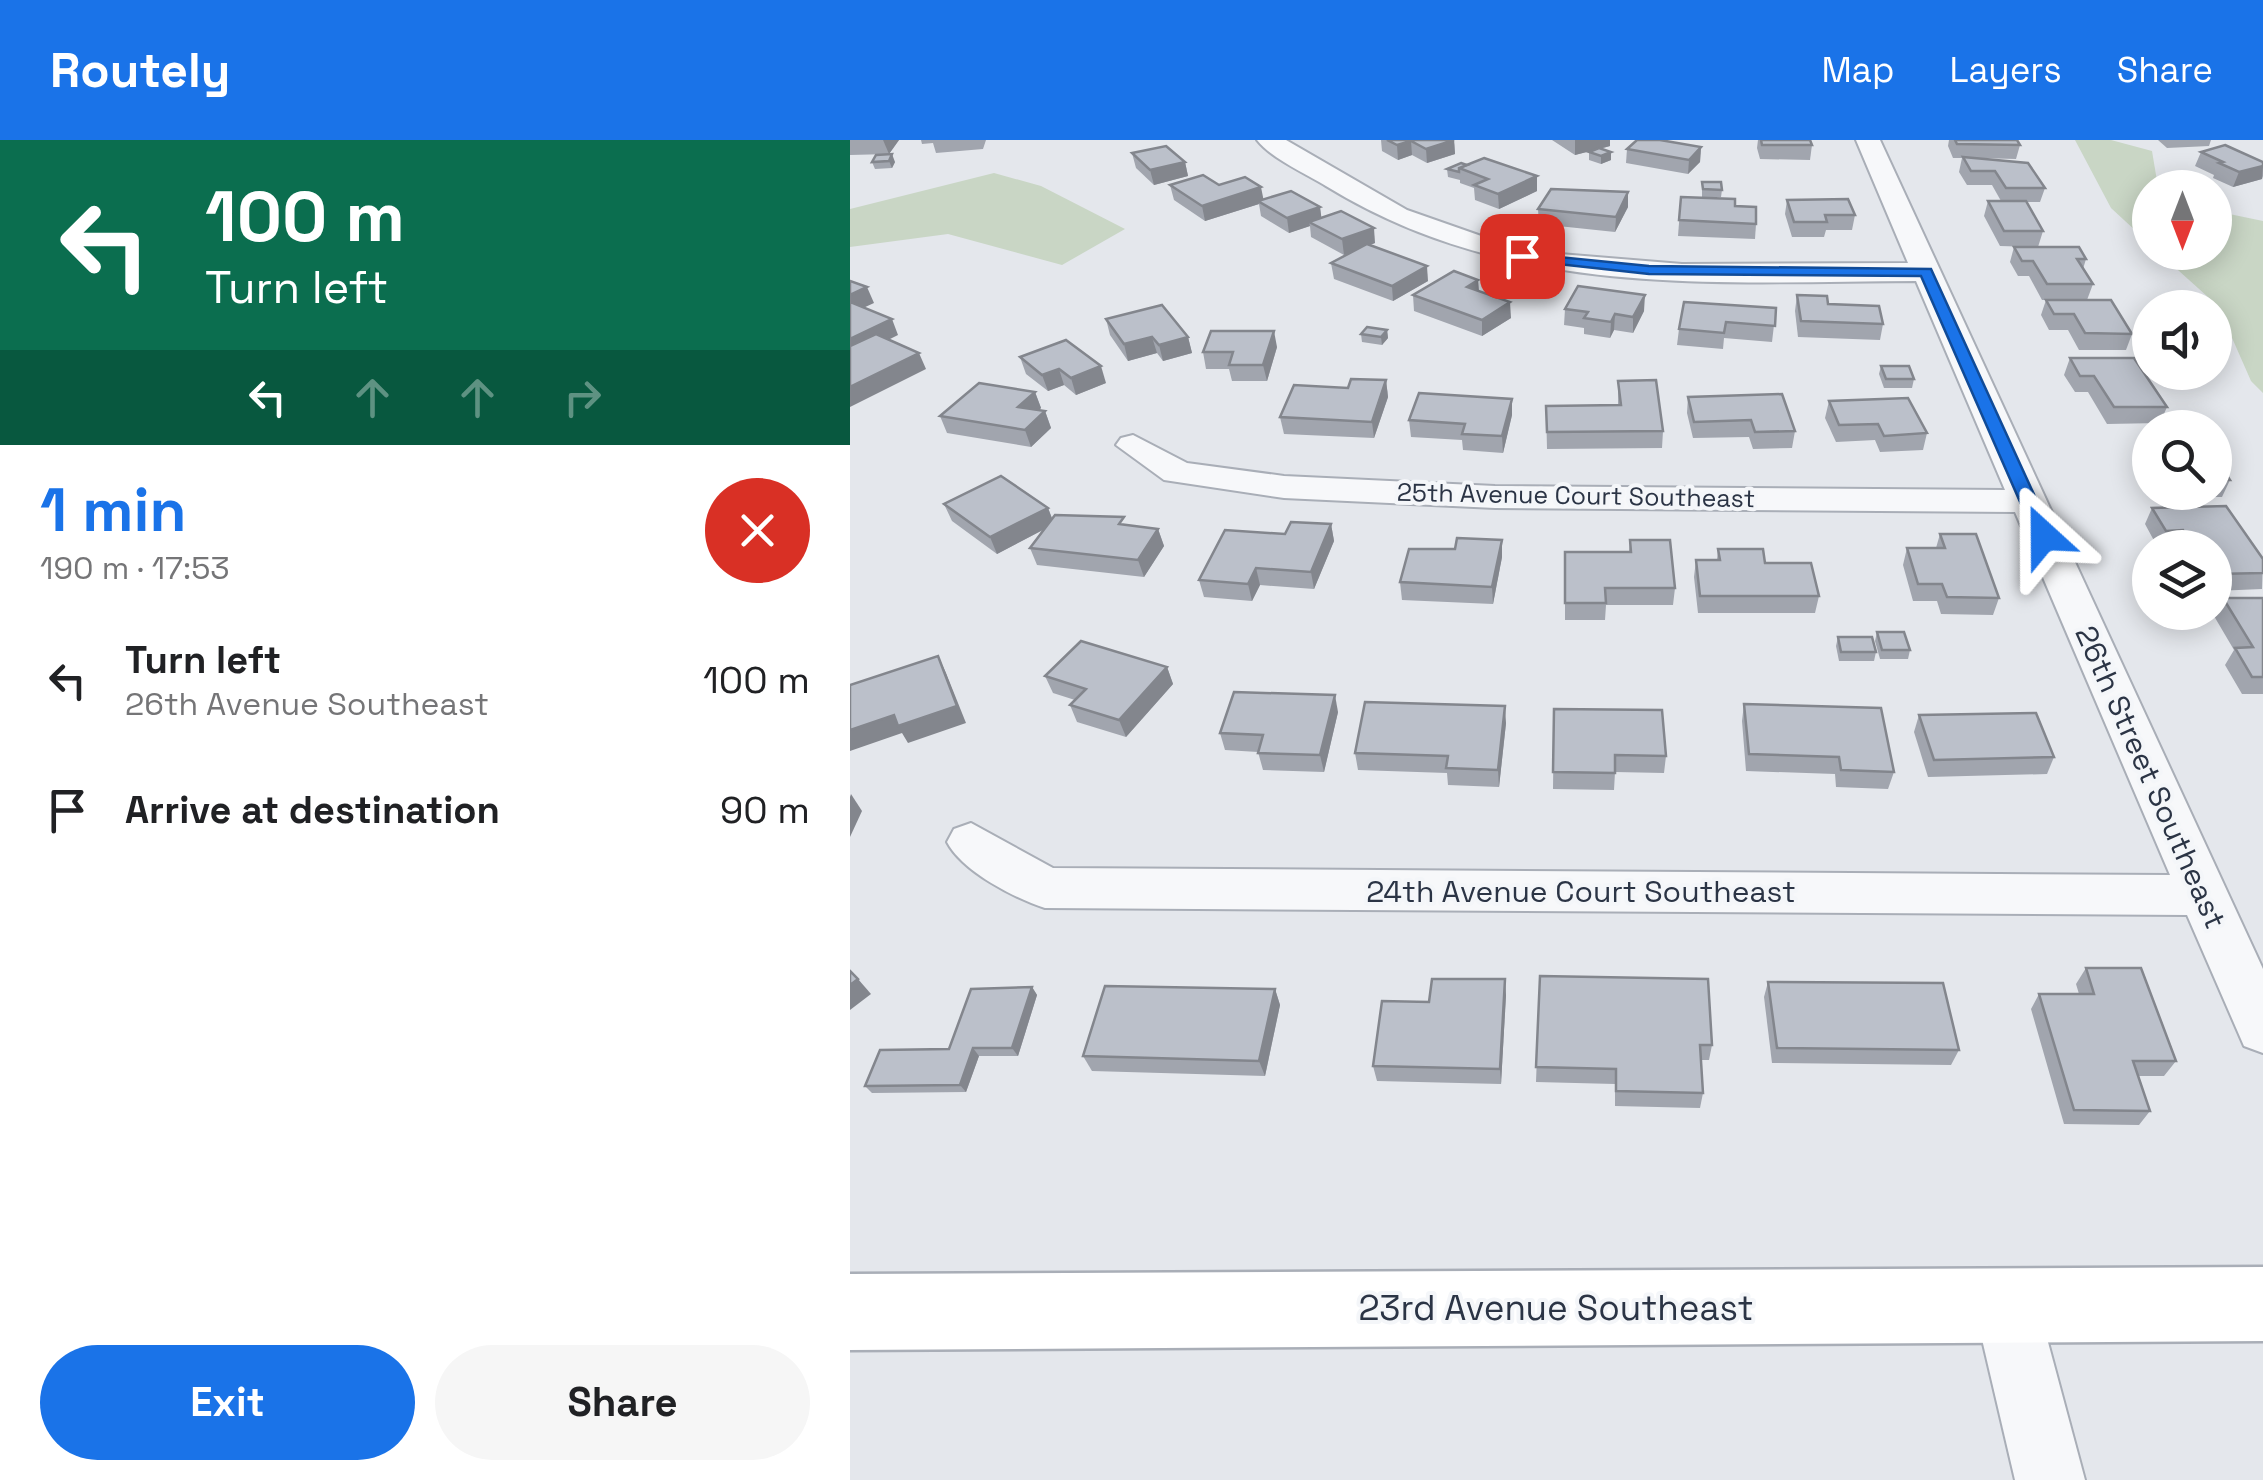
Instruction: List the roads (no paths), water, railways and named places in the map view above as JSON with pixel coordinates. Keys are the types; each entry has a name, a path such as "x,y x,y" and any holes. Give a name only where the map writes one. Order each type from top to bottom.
{"street":[{"path":"1268,140 1398,216 1441,234 1508,253 1616,268 1926,272"},
{"name":"26th Street Southeast","path":"1868,140 2263,1030"},
{"name":"25th Avenue Court Southeast","path":"1132,445 1177,472 1284,487 1495,497 2028,501"},
{"name":"24th Avenue Court Southeast","path":"971,842 1045,888 2204,895"},
{"name":"23rd Avenue Southeast","path":"850,1312 2263,1304"},
{"path":"2006,1305 2050,1480"}]}
